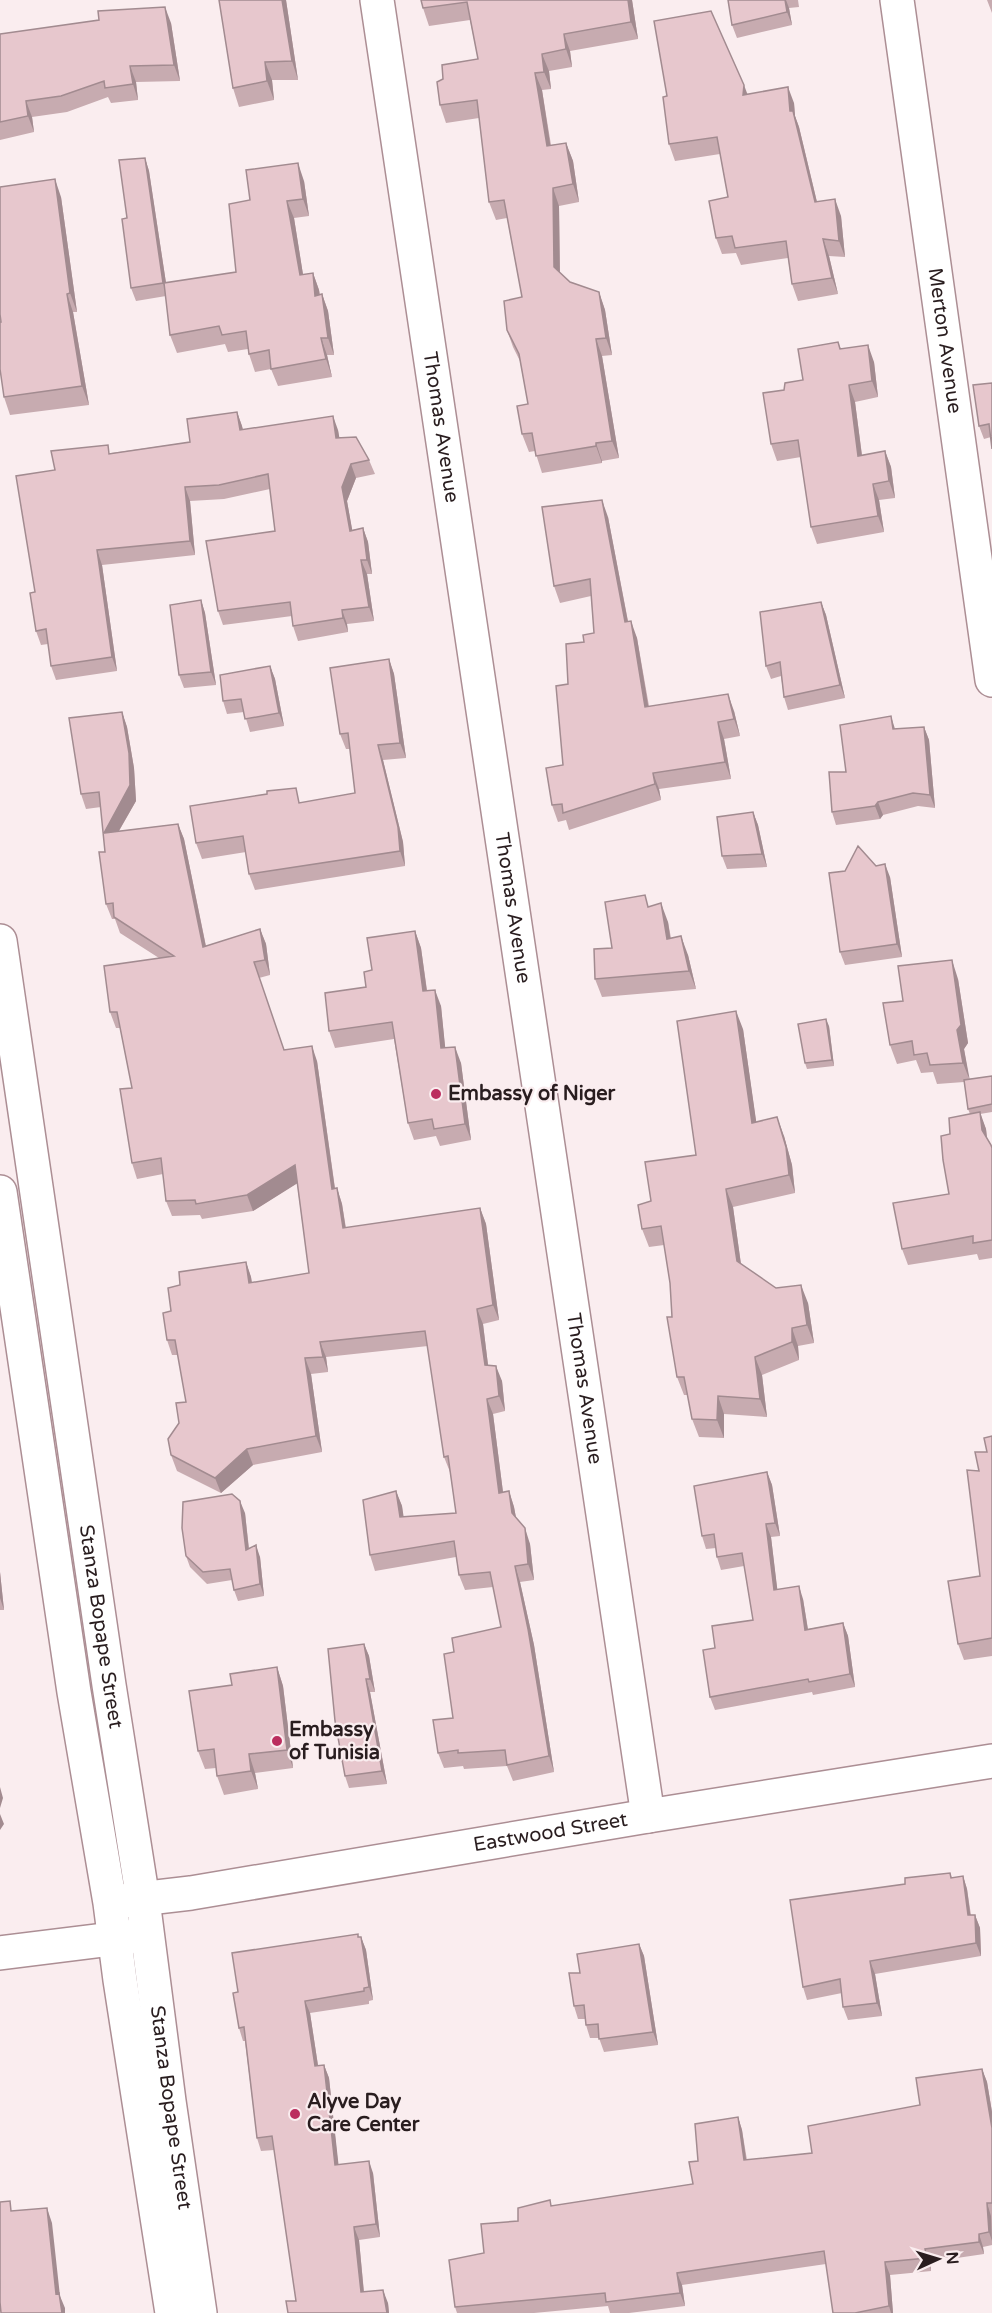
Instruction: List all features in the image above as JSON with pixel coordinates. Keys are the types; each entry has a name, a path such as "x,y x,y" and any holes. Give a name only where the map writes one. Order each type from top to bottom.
{"street":[{"name":"Thomas Avenue","path":"377,0 648,1816"},
{"name":"Merton Avenue","path":"897,0 992,680"},
{"name":"Stanza Bopape Street","path":"0,941 107,1673 143,1899 200,2313"},
{"name":"Stanza Bopape Street","path":"0,1192 74,1692 110,1903 172,2313"},
{"name":"Eastwood Street","path":"110,1903 367,1864 992,1761"},
{"path":"0,1953 147,1934"}],"building":[{"path":"219,0 282,0 292,61 265,62 267,81 233,88"},
{"path":"421,0 628,0 631,22 564,34 566,49 542,54 544,72 535,73 547,146 566,143 573,184 553,188 554,267 570,282 599,292 606,338 596,339 612,441 596,443 596,446 536,456 532,433 522,434 517,406 528,404 519,354 507,330 504,301 522,297 504,200 489,202 477,100 440,105 437,82 443,79 442,65 478,59 467,2 423,8"},
{"path":"728,0 785,0 787,12 732,25"},
{"path":"165,7 174,65 130,66 133,84 105,88 104,81 61,96 26,101 28,116 0,122 0,34 99,20 98,11"},
{"path":"711,11 744,85 743,95 788,87 790,111 793,111 815,202 835,199 839,241 823,239 832,278 792,284 786,241 735,248 732,236 716,238 709,201 728,197 717,137 669,144 663,97 667,96 654,21"},
{"path":"145,158 163,283 131,288 122,219 127,218 119,160"},
{"path":"298,163 303,199 287,201 300,275 313,273 315,296 322,294 328,338 321,338 326,359 271,369 269,350 249,354 246,331 222,335 219,326 170,335 164,283 236,272 229,204 250,200 246,170"},
{"path":"55,179 70,293 67,294 82,386 4,397 0,369 0,187"},
{"path":"838,342 840,349 868,345 872,381 849,385 858,456 885,451 889,481 873,484 878,516 811,527 798,440 771,444 763,393 784,390 785,383 803,380 798,349"},
{"path":"992,383 992,449 989,424 979,426 973,385"},
{"path":"237,412 240,430 333,416 336,438 356,437 369,460 351,464 342,487 350,531 363,528 367,560 361,560 369,607 342,610 343,618 293,626 290,602 218,611 206,541 275,531 268,474 219,485 185,487 190,541 97,550 112,657 51,666 46,629 36,631 30,593 35,592 16,476 55,470 51,451 108,445 109,454 190,442 187,419"},
{"path":"602,500 625,622 631,621 645,707 728,694 734,719 718,722 725,762 653,773 655,784 563,813 562,804 552,805 546,768 563,765 556,686 568,684 566,644 584,642 583,635 594,633 590,579 554,586 542,507"},
{"path":"201,600 211,672 179,675 170,605"},
{"path":"821,602 840,685 784,697 780,662 766,666 760,612"},
{"path":"389,659 400,743 378,745 398,827 400,851 249,874 243,836 196,843 190,806 267,794 267,791 296,788 299,803 355,793 348,733 340,734 330,668"},
{"path":"270,666 279,713 245,719 241,699 223,701 220,675"},
{"path":"122,712 129,753 130,785 104,833 178,824 203,947 260,929 265,960 254,962 284,1050 312,1046 332,1189 337,1188 343,1228 480,1208 493,1305 477,1309 485,1365 496,1366 499,1396 487,1399 499,1493 509,1491 512,1513 525,1528 528,1564 515,1566 549,1756 507,1765 505,1750 458,1753 458,1750 438,1753 433,1720 453,1718 444,1654 454,1652 452,1638 501,1627 490,1572 459,1575 454,1541 370,1555 363,1500 396,1491 400,1517 456,1513 448,1456 444,1457 425,1331 320,1342 323,1357 305,1358 316,1436 247,1449 215,1478 171,1455 168,1439 179,1423 176,1403 186,1402 175,1340 167,1340 163,1313 171,1311 168,1288 180,1285 179,1272 246,1262 249,1283 309,1273 295,1165 247,1195 196,1204 195,1200 166,1201 161,1158 132,1163 120,1089 132,1088 117,1012 110,1012 104,966 174,956 114,917 113,903 106,904 99,852 105,852 99,792 81,794 69,718"},
{"path":"891,716 893,729 924,727 930,795 913,793 878,802 875,806 832,812 829,772 846,772 840,725"},
{"path":"753,812 762,854 722,856 717,817"},
{"path":"858,846 876,866 885,864 897,944 840,952 829,873 845,871"},
{"path":"645,895 648,907 661,903 667,939 681,936 689,971 595,979 594,949 612,948 605,902"},
{"path":"415,931 423,991 435,990 441,1048 455,1047 465,1124 434,1129 432,1119 408,1123 392,1022 329,1031 325,993 366,987 364,972 372,970 367,938"},
{"path":"952,960 961,1025 957,1030 963,1063 930,1065 927,1053 914,1055 912,1041 890,1045 883,1003 903,1001 898,966"},
{"path":"736,1011 752,1123 777,1117 786,1147 789,1175 726,1189 737,1261 776,1288 801,1285 807,1325 792,1328 792,1342 755,1357 760,1399 718,1396 717,1420 692,1419 684,1377 677,1377 667,1317 672,1317 670,1283 661,1226 642,1229 638,1205 651,1201 645,1162 696,1155 677,1021"},
{"path":"826,1019 832,1060 805,1063 798,1024"},
{"path":"992,1076 992,1104 968,1109 964,1080"},
{"path":"980,1112 982,1130 992,1148 992,1240 973,1243 973,1236 902,1249 893,1203 949,1194 941,1136 950,1134 949,1118"},
{"path":"992,1436 992,1638 958,1644 948,1581 980,1576 967,1470 979,1471 975,1452 987,1452 984,1438"},
{"path":"767,1472 775,1523 766,1524 774,1590 799,1586 805,1630 843,1623 850,1674 809,1682 808,1679 710,1697 703,1650 715,1648 712,1626 753,1620 742,1553 717,1557 714,1534 702,1536 694,1486"},
{"path":"232,1494 240,1501 246,1550 256,1545 260,1584 234,1590 230,1569 203,1572 186,1556 182,1528 183,1502"},
{"path":"364,1644 370,1679 366,1679 382,1771 345,1776 335,1721 328,1649"},
{"path":"277,1667 287,1750 249,1754 251,1771 217,1776 214,1749 198,1751 189,1691 232,1685 230,1674"},
{"path":"950,1873 951,1878 963,1876 968,1915 975,1915 976,1943 870,1961 877,2003 843,2007 840,1979 803,1987 790,1900 905,1884 905,1878"},
{"path":"358,1934 358,1937 361,1937 369,1987 364,1988 364,1991 305,2001 315,2066 324,2065 335,2165 369,2161 376,2224 354,2227 361,2292 383,2290 387,2313 288,2313 286,2301 296,2301 272,2136 257,2138 244,2027 239,2028 233,1993 238,1992 232,1953"},
{"path":"639,1944 653,2032 599,2039 598,2024 586,2025 584,2005 574,2006 569,1973 580,1973 577,1954"},
{"path":"982,2069 992,2128 992,2203 987,2203 989,2232 979,2234 979,2242 925,2249 927,2258 885,2262 889,2306 855,2313 833,2313 824,2251 677,2273 680,2293 606,2302 605,2293 455,2307 449,2260 484,2253 481,2224 518,2221 518,2208 550,2200 551,2206 693,2184 689,2162 698,2161 695,2124 738,2117 744,2160 812,2153 808,2126 920,2105 916,2078"},
{"path":"10,2201 11,2211 47,2208 56,2294 59,2293 62,2313 1,2313 0,2202"}],"place":[{"name":"Embassy of Niger","path":"436,1094"},
{"name":"Embassy of Tunisia","path":"277,1741"},
{"name":"Alyve Day Care Center","path":"295,2114"}]}
